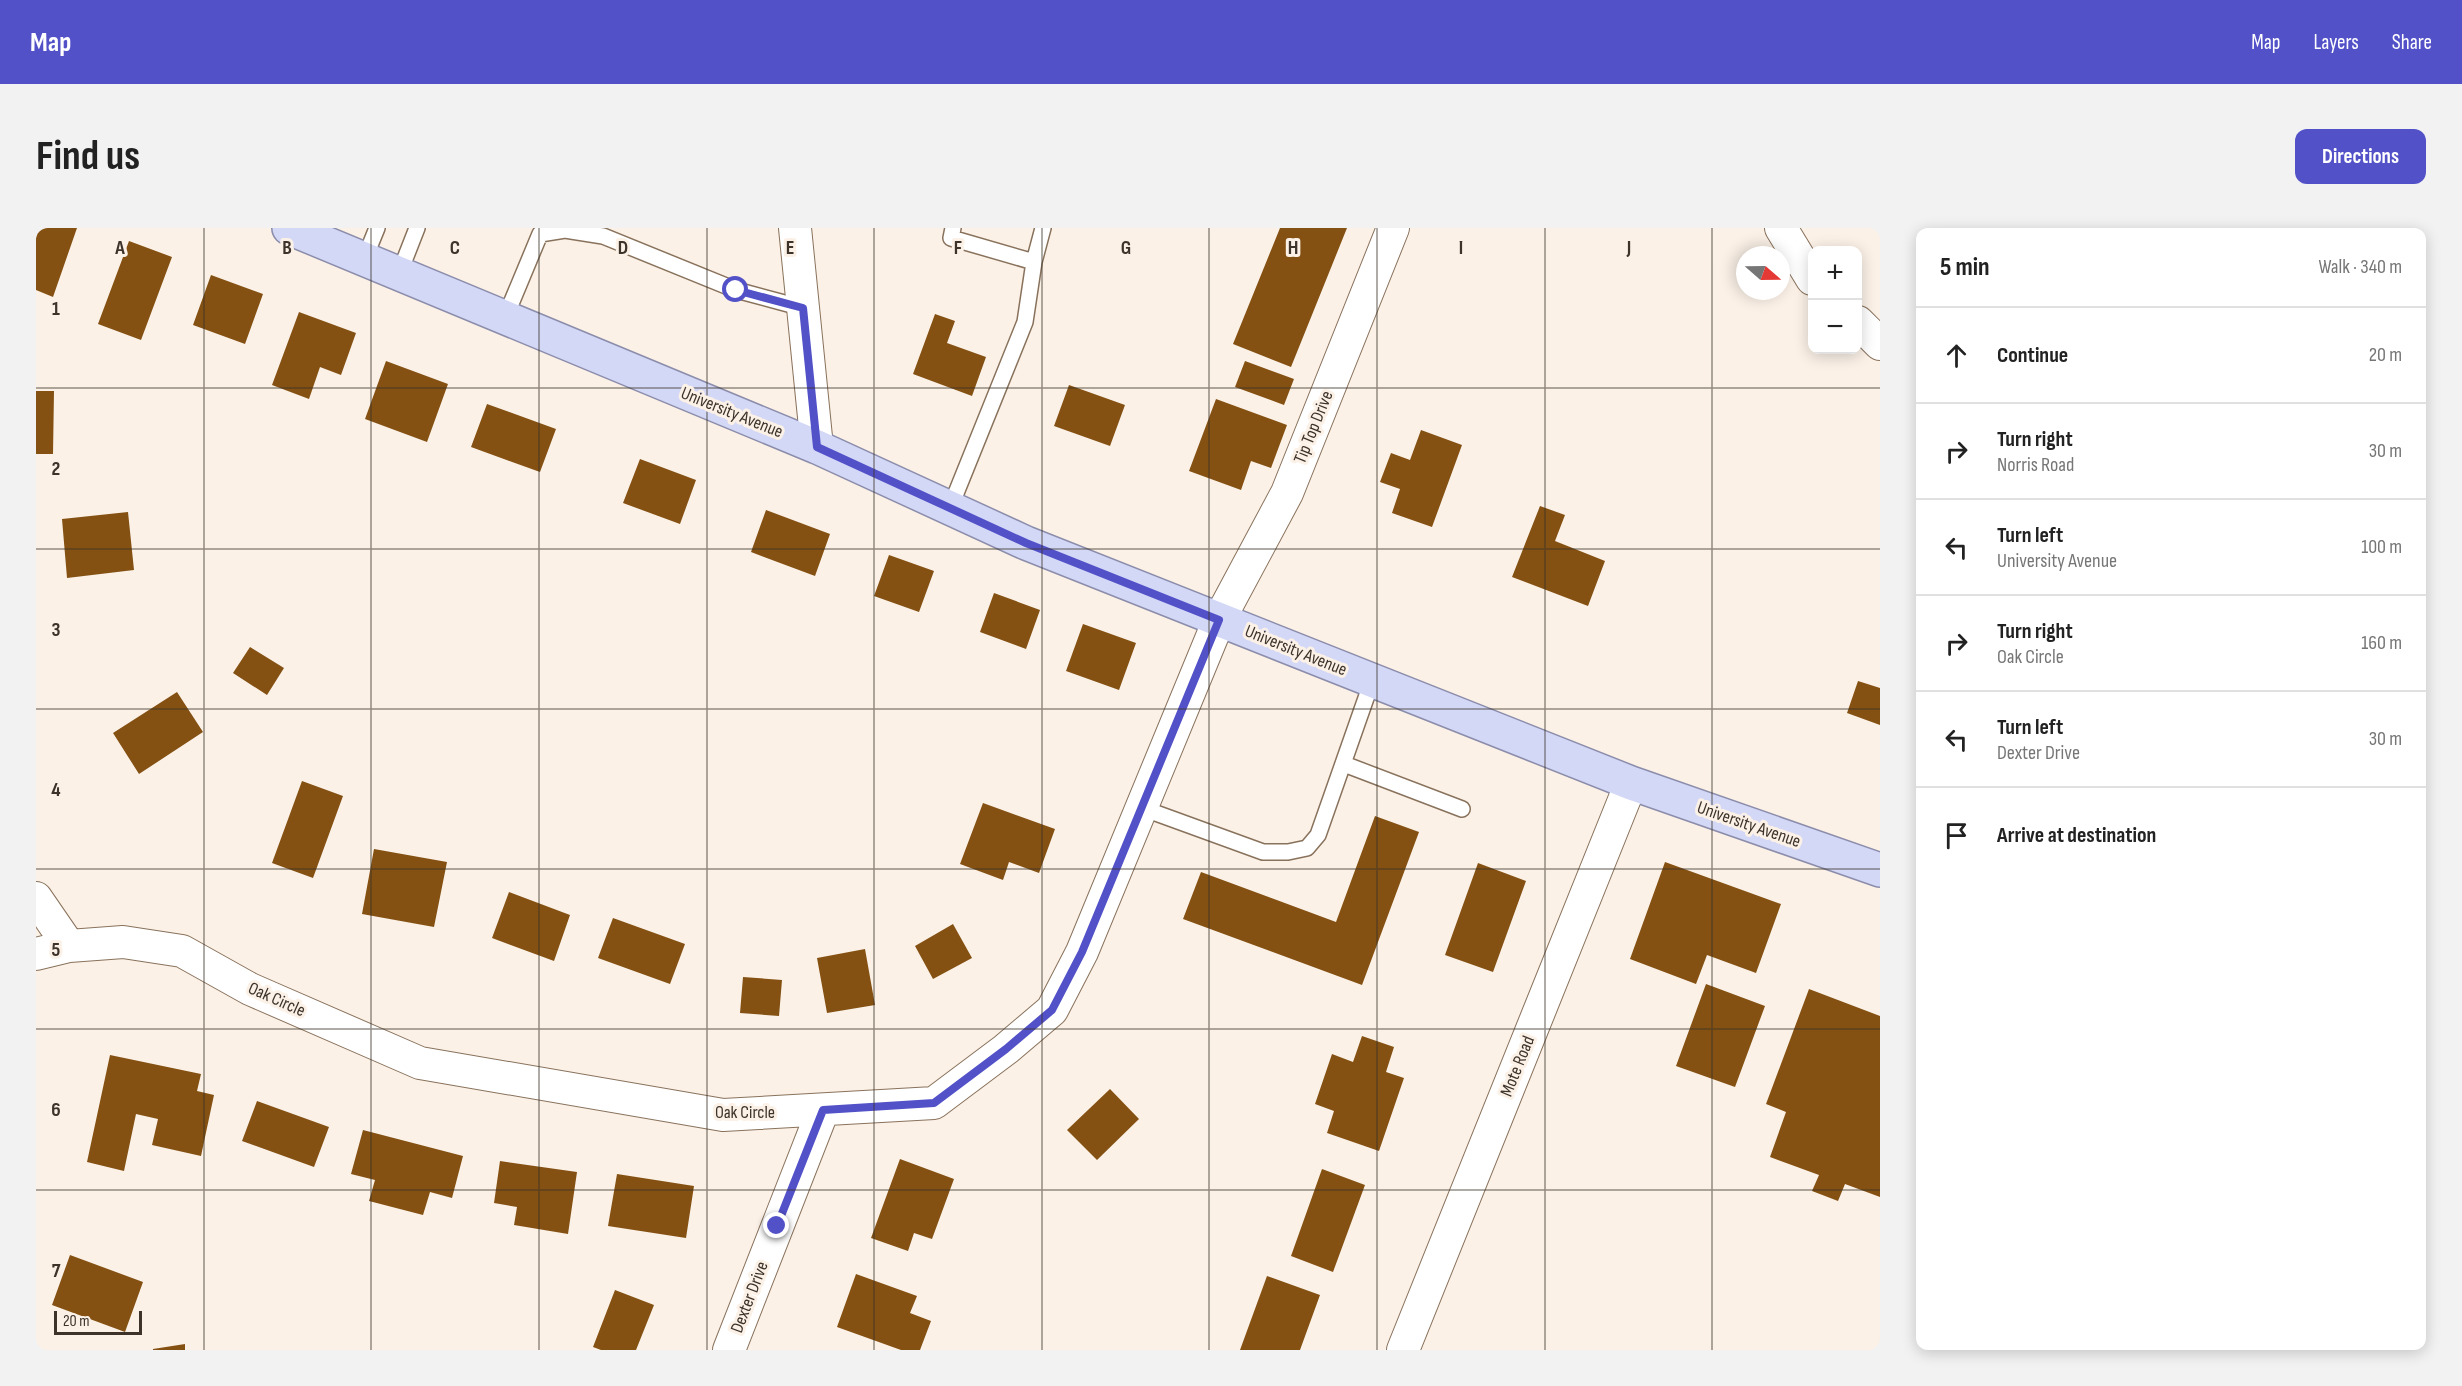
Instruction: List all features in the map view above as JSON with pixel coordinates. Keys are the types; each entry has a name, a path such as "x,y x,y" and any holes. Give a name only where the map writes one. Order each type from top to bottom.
{"main road":[{"name":"University Avenue","path":"289,228 817,447 1026,543 1631,783 1880,870"}],"street":[{"path":"795,228 817,447"},
{"name":"Tip Top Drive","path":"1219,620 1287,493 1393,228"},
{"path":"1781,228 1808,272"},
{"path":"1862,327 1880,344"},
{"name":"Oak Circle","path":"36,954 69,946 123,942 182,951 250,988 420,1063 723,1116 934,1103 1006,1049 1052,1010 1082,952 1219,620"},
{"name":"Mote Road","path":"1403,1350 1631,783"},
{"path":"36,898 69,946"},
{"name":"Dexter Drive","path":"729,1350 823,1110"}],"lane":[{"path":"364,260 376,228"},
{"path":"399,274 417,228"},
{"path":"954,228 951,238 1034,262"},
{"path":"950,508 1025,322 1034,262 1043,228"},
{"path":"505,318 540,234 565,230 603,236 736,290 803,308"},
{"path":"1142,808 1263,852 1288,852 1307,848 1318,835 1372,681"},
{"path":"1344,764 1462,809"}],"building":[{"path":"36,228 77,228 53,297 36,290"},
{"path":"1280,228 1347,228 1291,367 1233,344"},
{"path":"129,241 172,257 141,340 98,324"},
{"path":"211,275 263,294 245,344 193,325"},
{"path":"299,312 356,333 341,375 320,367 309,399 272,385"},
{"path":"935,314 955,321 947,343 986,357 972,396 913,374"},
{"path":"386,361 448,384 427,442 365,419"},
{"path":"1245,361 1294,379 1284,405 1235,387"},
{"path":"1069,385 1125,405 1110,446 1054,426"},
{"path":"36,391 54,391 53,454 36,454"},
{"path":"1216,399 1287,425 1271,468 1251,461 1241,490 1189,471"},
{"path":"487,404 556,429 540,472 471,447"},
{"path":"1421,430 1462,445 1432,527 1392,513 1400,489 1380,482 1391,453 1410,460"},
{"path":"640,459 696,480 680,524 623,503"},
{"path":"1540,506 1565,515 1555,541 1605,561 1588,606 1512,577"},
{"path":"766,510 830,534 815,576 751,552"},
{"path":"128,512 134,570 67,578 62,519"},
{"path":"889,555 934,571 919,612 874,596"},
{"path":"994,593 1040,610 1026,649 980,632"},
{"path":"1083,624 1136,643 1119,690 1066,671"},
{"path":"250,647 284,668 267,695 233,673"},
{"path":"1858,681 1880,688 1880,725 1847,713"},
{"path":"177,692 203,732 139,774 113,733"},
{"path":"302,781 343,796 313,878 272,863"},
{"path":"983,803 1055,829 1039,873 1009,862 1003,880 960,864"},
{"path":"1375,816 1419,832 1362,985 1183,919 1201,872 1336,922"},
{"path":"374,849 447,862 434,927 362,914"},
{"path":"1665,862 1781,904 1756,973 1707,955 1696,984 1630,959"},
{"path":"1478,863 1526,881 1493,972 1445,955"},
{"path":"509,892 570,915 554,961 492,938"},
{"path":"613,918 685,944 670,984 598,958"},
{"path":"953,924 972,958 933,979 915,946"},
{"path":"865,949 875,1005 827,1013 817,958"},
{"path":"743,977 782,980 779,1016 740,1013"},
{"path":"1706,984 1765,1006 1735,1087 1676,1066"},
{"path":"1809,989 1880,1016 1880,1197 1845,1184 1838,1201 1812,1191 1819,1175 1770,1157 1786,1112 1766,1104"},
{"path":"1362,1036 1394,1047 1386,1072 1404,1078 1379,1151 1327,1133 1334,1111 1315,1104 1332,1054 1353,1062"},
{"path":"110,1055 201,1074 197,1091 214,1095 201,1156 152,1145 158,1119 136,1114 124,1171 87,1162"},
{"path":"1110,1089 1139,1119 1097,1160 1067,1130"},
{"path":"257,1101 329,1127 314,1167 242,1141"},
{"path":"363,1130 463,1156 452,1198 430,1192 423,1215 369,1201 375,1180 351,1174"},
{"path":"900,1159 954,1179 932,1239 914,1233 908,1251 871,1238"},
{"path":"500,1161 577,1172 568,1234 514,1225 517,1207 494,1203"},
{"path":"1322,1169 1365,1185 1333,1272 1291,1256"},
{"path":"617,1174 694,1186 686,1238 608,1226"},
{"path":"70,1255 143,1282 125,1332 52,1305"},
{"path":"856,1274 917,1296 910,1313 931,1321 920,1350 901,1350 837,1327"},
{"path":"1267,1276 1320,1295 1300,1350 1240,1350"},
{"path":"615,1290 654,1305 636,1350 601,1350 593,1347"},
{"path":"185,1344 185,1350 153,1350 153,1349"}],"route":[{"path":"736,290 803,308 817,447 1026,543 1219,620 1082,952 1052,1010 1006,1049 934,1103 823,1110 777,1226"}]}
